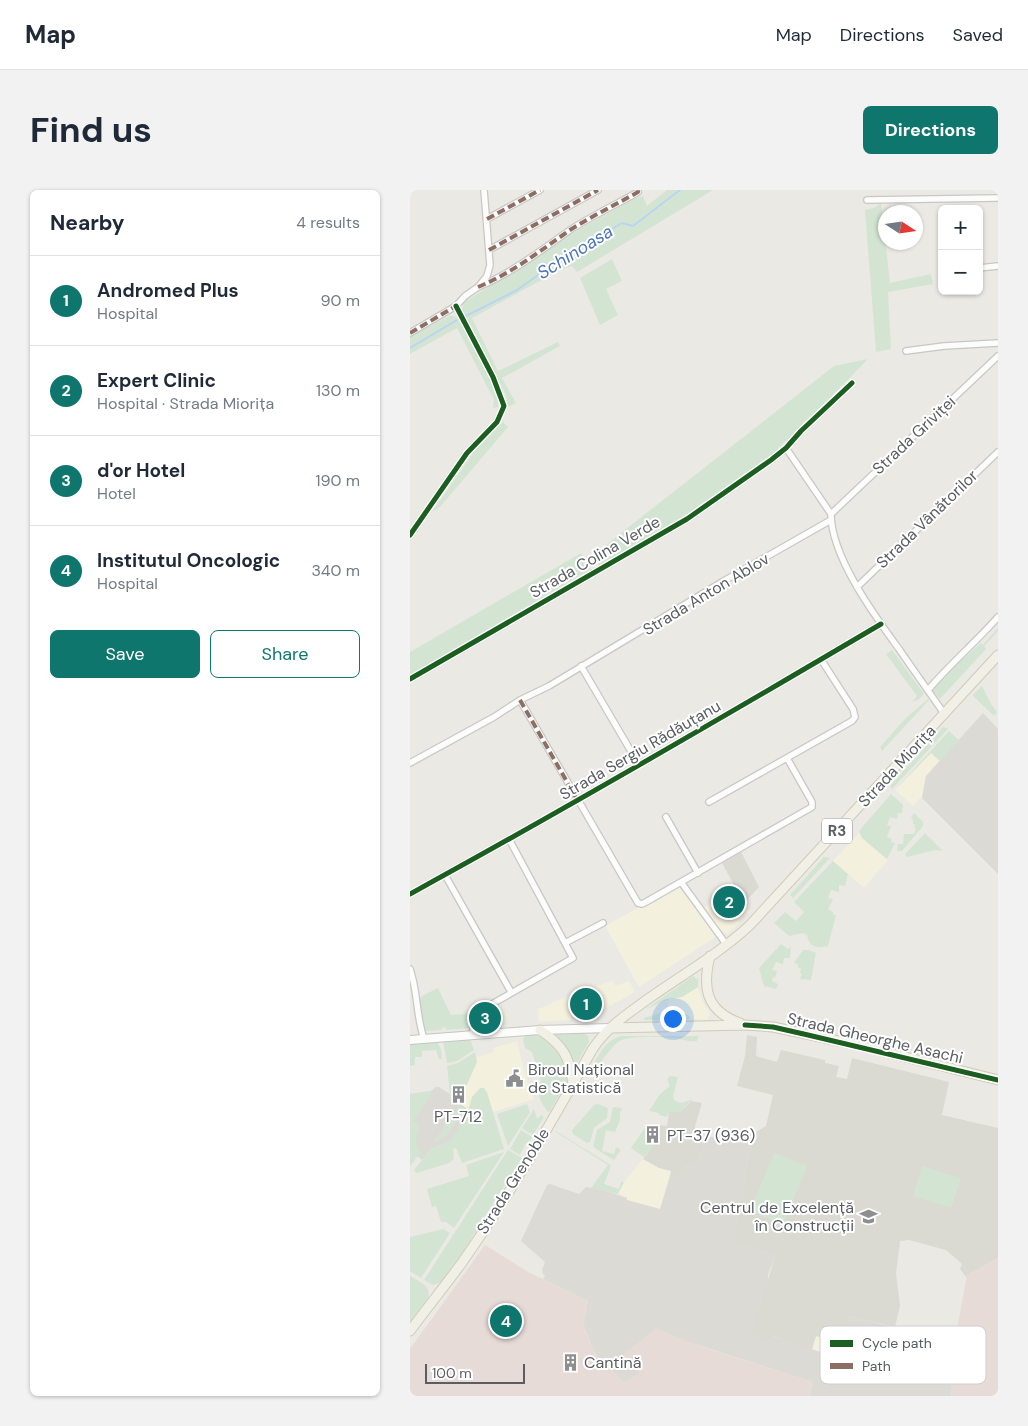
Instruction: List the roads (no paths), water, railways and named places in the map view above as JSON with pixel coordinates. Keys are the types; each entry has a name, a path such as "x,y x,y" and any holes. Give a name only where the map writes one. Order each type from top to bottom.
{"main road":[{"name":"Strada Miorița","path":"610,1028 726,944 761,914 998,655"},
{"path":"710,956 706,979 710,1000 719,1012 745,1025"},
{"name":"Strada Gheorghe Asachi","path":"610,1028 745,1025 773,1027 998,1080"},
{"name":"Strada Grenoble","path":"410,1330 462,1263 525,1164 597,1042 610,1028"},
{"path":"540,1030 555,1041 564,1052 570,1067 572,1085"}],"street":[{"path":"478,287 487,276 490,265 484,190"},
{"path":"487,219 540,190"},
{"path":"489,250 598,190"},
{"path":"410,333 456,306 465,296 478,287 495,280 532,258 572,229 638,192"},
{"path":"867,200 998,198"},
{"path":"983,268 998,266"},
{"path":"410,535 467,454 497,422 504,406 493,377 456,306"},
{"path":"906,351 944,346 998,343"},
{"name":"Strada Griviței","path":"831,517 998,356"},
{"name":"Strada Colina Verde","path":"410,679 687,518 786,448 800,431 852,383"},
{"path":"786,448 831,517 843,558 857,587 945,715"},
{"name":"Strada Vânătorilor","path":"857,587 998,452"},
{"name":"Strada Anton Ablov","path":"410,763 494,717 520,700 549,686 831,517"},
{"path":"928,690 998,617"},
{"name":"Strada Sergiu Rădăuțanu","path":"410,894 578,800 881,624"},
{"path":"709,802 849,724 855,717 853,709 822,660"},
{"path":"581,666 639,765"},
{"path":"520,700 610,852 635,901 642,904 812,807 812,802 787,758"},
{"path":"666,817 698,873"},
{"path":"473,1035 473,1020 476,1014 574,958 509,839"},
{"path":"446,875 512,992"},
{"path":"681,882 726,944"},
{"path":"565,943 603,923"},
{"path":"410,969 414,983 420,1028 424,1039"},
{"path":"410,1040 540,1030 610,1028"}],"waterway":[{"name":"Schinoasa","path":"466,316 517,290 561,259 622,223 633,226 680,190"},
{"name":"Schinoasa","path":"410,348 457,320"}],"place":[{"name":"Expert Clinic","path":"729,902"},
{"name":"Andromed Plus","path":"586,1004"},
{"name":"d'or Hotel","path":"485,1018"},
{"name":"Biroul Național de Statistică","path":"514,1078"},
{"name":"PT-712","path":"458,1094"},
{"name":"PT-37 (936)","path":"653,1135"},
{"name":"Centrul de Excelență în Construcții","path":"868,1216"},
{"name":"Institutul Oncologic","path":"506,1321"},
{"name":"Cantină","path":"570,1362"}]}
